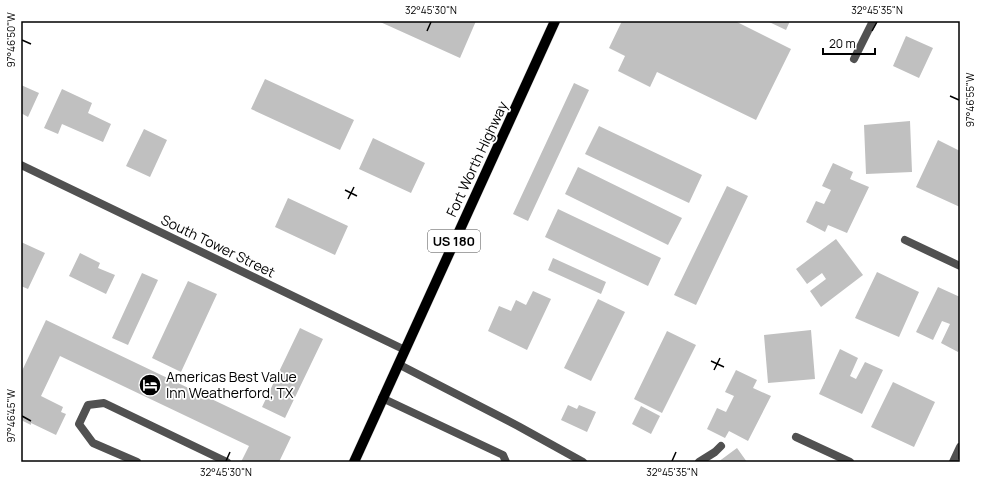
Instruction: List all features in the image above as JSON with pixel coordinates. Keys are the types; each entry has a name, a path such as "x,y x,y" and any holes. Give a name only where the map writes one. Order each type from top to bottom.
{"main road":[{"name":"Fort Worth Highway","path":"354,462 555,21"}],"street":[{"path":"854,59 873,21"},
{"name":"South Tower Street","path":"21,165 405,350"},
{"path":"905,240 960,266"},
{"path":"398,364 518,426 583,462"},
{"path":"382,398 503,455 506,462"},
{"path":"137,462 93,443 79,424 88,405 104,403 227,462"},
{"path":"796,437 850,462"},
{"path":"699,462 715,452 721,446"},
{"path":"953,462 960,447"}],"building":[{"path":"378,21 476,21 460,58"},
{"path":"622,21 735,21 791,49 756,120 657,72 650,87 618,71 625,56 609,48"},
{"path":"767,21 790,21 786,30"},
{"path":"906,36 933,48 919,78 893,66"},
{"path":"265,79 354,120 340,150 251,109"},
{"path":"574,83 589,90 528,221 513,214"},
{"path":"21,85 39,93 28,117 21,113"},
{"path":"62,89 92,103 88,113 111,124 103,142 62,124 58,134 44,128"},
{"path":"910,121 912,172 866,174 864,125"},
{"path":"599,126 702,175 689,203 585,154"},
{"path":"144,129 167,140 150,177 126,166"},
{"path":"373,138 425,163 411,193 359,169"},
{"path":"938,140 960,151 960,207 916,187"},
{"path":"833,163 853,172 850,179 869,187 847,233 828,225 825,232 806,222 816,201 824,204 831,190 822,186"},
{"path":"578,167 682,218 668,245 565,194"},
{"path":"727,186 748,196 696,305 674,295"},
{"path":"288,198 348,226 335,255 275,227"},
{"path":"558,209 661,258 648,286 545,237"},
{"path":"836,239 863,275 821,307 810,291 826,279 822,273 807,284 796,269"},
{"path":"21,242 45,253 28,289 21,286"},
{"path":"80,253 100,263 98,268 115,275 106,294 69,276"},
{"path":"553,258 606,282 601,294 548,270"},
{"path":"877,272 919,292 899,337 855,318"},
{"path":"142,273 158,280 128,345 112,338"},
{"path":"188,281 217,294 181,372 152,358"},
{"path":"938,287 960,297 960,348 958,352 941,343 950,324 942,321 933,340 916,332"},
{"path":"533,291 551,299 527,350 488,331 499,306 511,311 516,300 526,305"},
{"path":"598,299 625,312 591,381 564,368"},
{"name":"Americas Best Value Inn Weatherford, TX","path":"46,320 291,437 279,462 241,462 249,446 60,356 41,396 63,407 61,412 66,414 56,435 21,420 21,373"},
{"path":"300,328 323,339 285,418 262,407"},
{"path":"811,330 815,379 768,383 764,335"},
{"path":"667,331 696,345 662,413 634,399"},
{"path":"840,349 858,358 850,376 856,379 865,362 883,370 862,414 819,394"},
{"path":"736,370 757,380 753,388 771,396 748,441 729,431 725,438 707,429 717,408 726,412 734,396 725,392"},
{"path":"893,382 935,402 914,447 871,427"},
{"path":"568,405 577,409 579,405 596,412 587,432 561,420"},
{"path":"641,406 660,416 651,434 632,424"},
{"path":"737,448 747,462 718,462"}],"place":[{"name":"Americas Best Value Inn Weatherford, TX","path":"150,385"}]}
